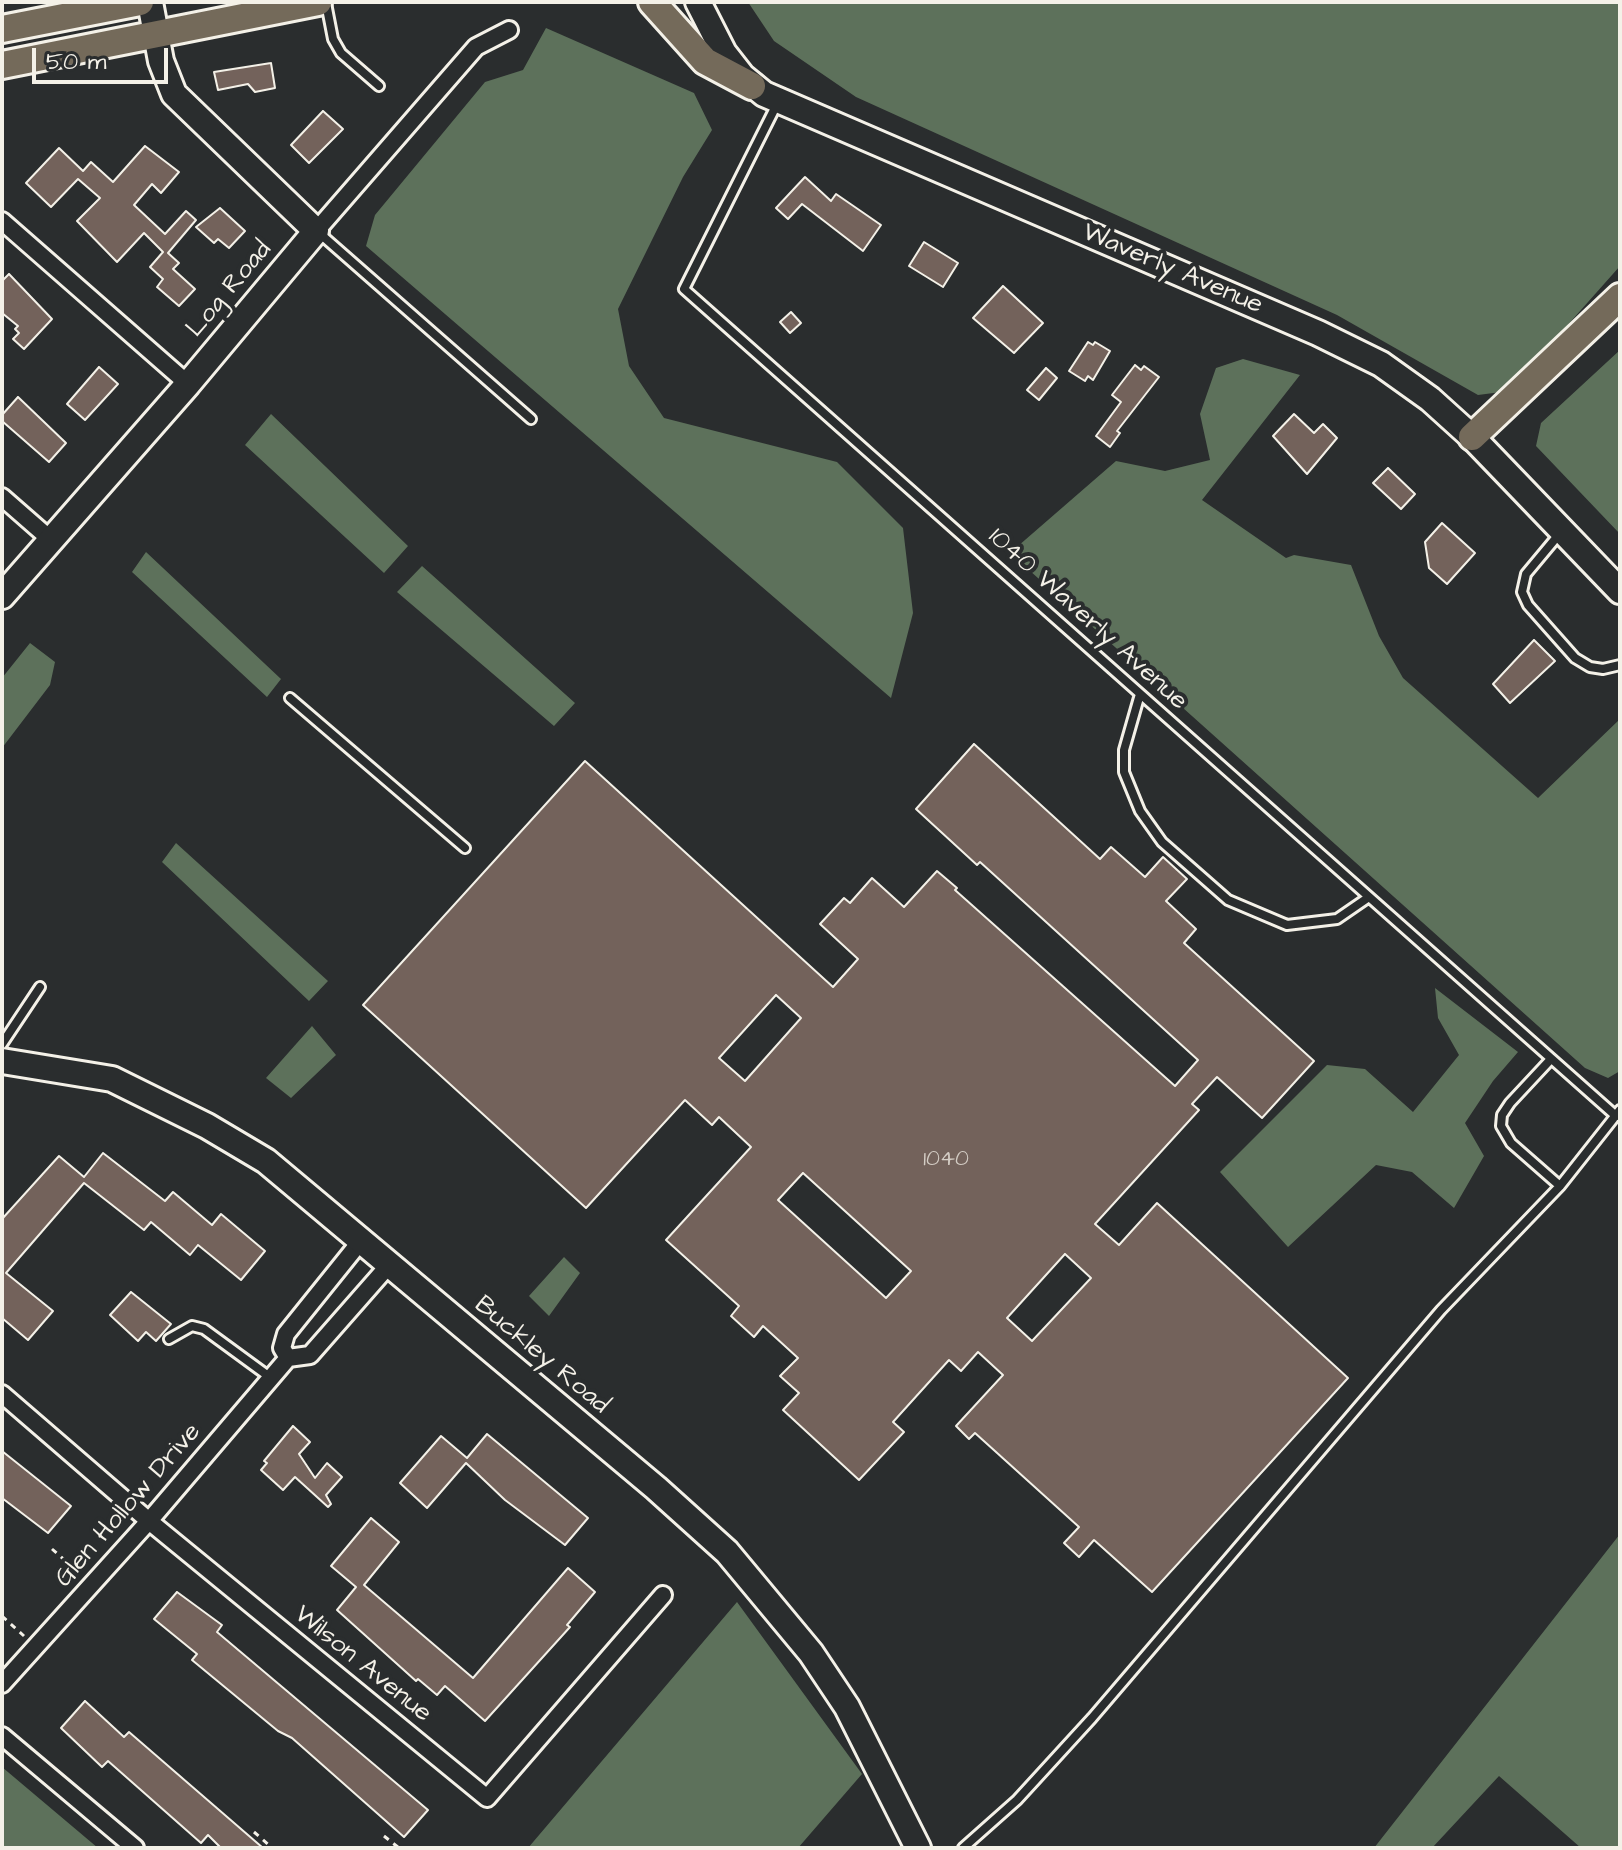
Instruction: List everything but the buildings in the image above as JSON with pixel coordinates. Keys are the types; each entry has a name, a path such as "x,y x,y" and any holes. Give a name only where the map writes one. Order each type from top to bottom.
{"main road":[{"path":"2,29 140,2"},
{"path":"2,65 318,2"},
{"path":"652,2 705,61 752,86"},
{"path":"1472,437 1620,297"}],"street":[{"path":"150,2 155,35 174,94 316,231"},
{"name":"Waverly Avenue","path":"698,2 715,41 752,86 778,101 1354,350 1407,382 1472,437 1620,591"},
{"name":"Log Road","path":"2,596 476,47 509,30"},
{"path":"2,221 188,384"},
{"path":"2,497 50,539"},
{"name":"Buckley Road","path":"2,1061 112,1079 193,1119 266,1161 656,1488 757,1584 847,1707 918,1848"},
{"name":"Glen Hollow Drive","path":"288,1358 282,1348 286,1334 360,1242"},
{"name":"Glen Hollow Drive","path":"2,1684 149,1521 288,1358 310,1355 389,1265"},
{"name":"Wilson Avenue","path":"2,1394 149,1521 487,1798 663,1595"},
{"path":"2,1736 135,1848"}],"lane":[{"path":"326,2 333,39 341,53 379,86"},
{"name":"1040 Waverly Avenue","path":"778,101 684,289 1551,1059 1618,1113"},
{"path":"316,231 531,419"},
{"path":"1563,530 1526,574 1522,592 1528,605 1575,658 1590,667 1603,669 1620,665"},
{"path":"1140,694 1124,750 1128,787 1162,842 1228,900 1287,925 1337,919 1369,897"},
{"path":"290,698 465,848"},
{"path":"2,1044 40,987"},
{"path":"1551,1059 1510,1103 1501,1126 1511,1143 1560,1186"},
{"path":"963,1848 1017,1800 1092,1718 1441,1310 1560,1186 1618,1113"},
{"path":"169,1339 192,1326 204,1329 272,1379"}],"path":[{"path":"52,1549 78,1572"},
{"path":"2,1616 24,1636"},
{"path":"254,1832 270,1846"},
{"path":"384,1836 399,1848"}],"green space":[{"path":"748,2 1620,2 1620,266 1509,391 1478,395 1337,315 856,97 774,41"},
{"path":"546,28 694,93 712,130 683,177 618,309 629,366 664,418 837,462 903,528 913,613 891,698 366,246 375,215 485,82 523,70"},
{"path":"1620,350 1620,534 1536,446 1541,423"},
{"path":"1243,359 1300,375 1202,500 1286,558 1294,555 1351,565 1379,636 1403,678 1538,798 1620,719 1620,1071 1608,1078 1585,1068 1010,553 1116,461 1165,471 1210,460 1200,414 1216,368"},
{"path":"271,414 408,546 384,573 245,445"},
{"path":"146,552 281,679 267,697 132,572"},
{"path":"422,566 575,703 554,726 397,592"},
{"path":"30,643 55,662 50,685 2,748 2,678"},
{"path":"176,843 328,981 309,1001 162,862"},
{"path":"1435,988 1518,1052 1493,1081 1465,1123 1484,1156 1454,1208 1412,1172 1376,1165 1288,1247 1220,1172 1327,1065 1365,1069 1413,1112 1459,1055 1438,1018"},
{"path":"312,1026 336,1055 291,1098 266,1078"},
{"path":"564,1257 580,1273 549,1316 529,1296"},
{"path":"1620,1534 1620,1848 1581,1848 1499,1776 1432,1848 1374,1848"},
{"path":"737,1602 862,1774 798,1848 528,1848"},
{"path":"2,1767 98,1848 2,1848"}]}
